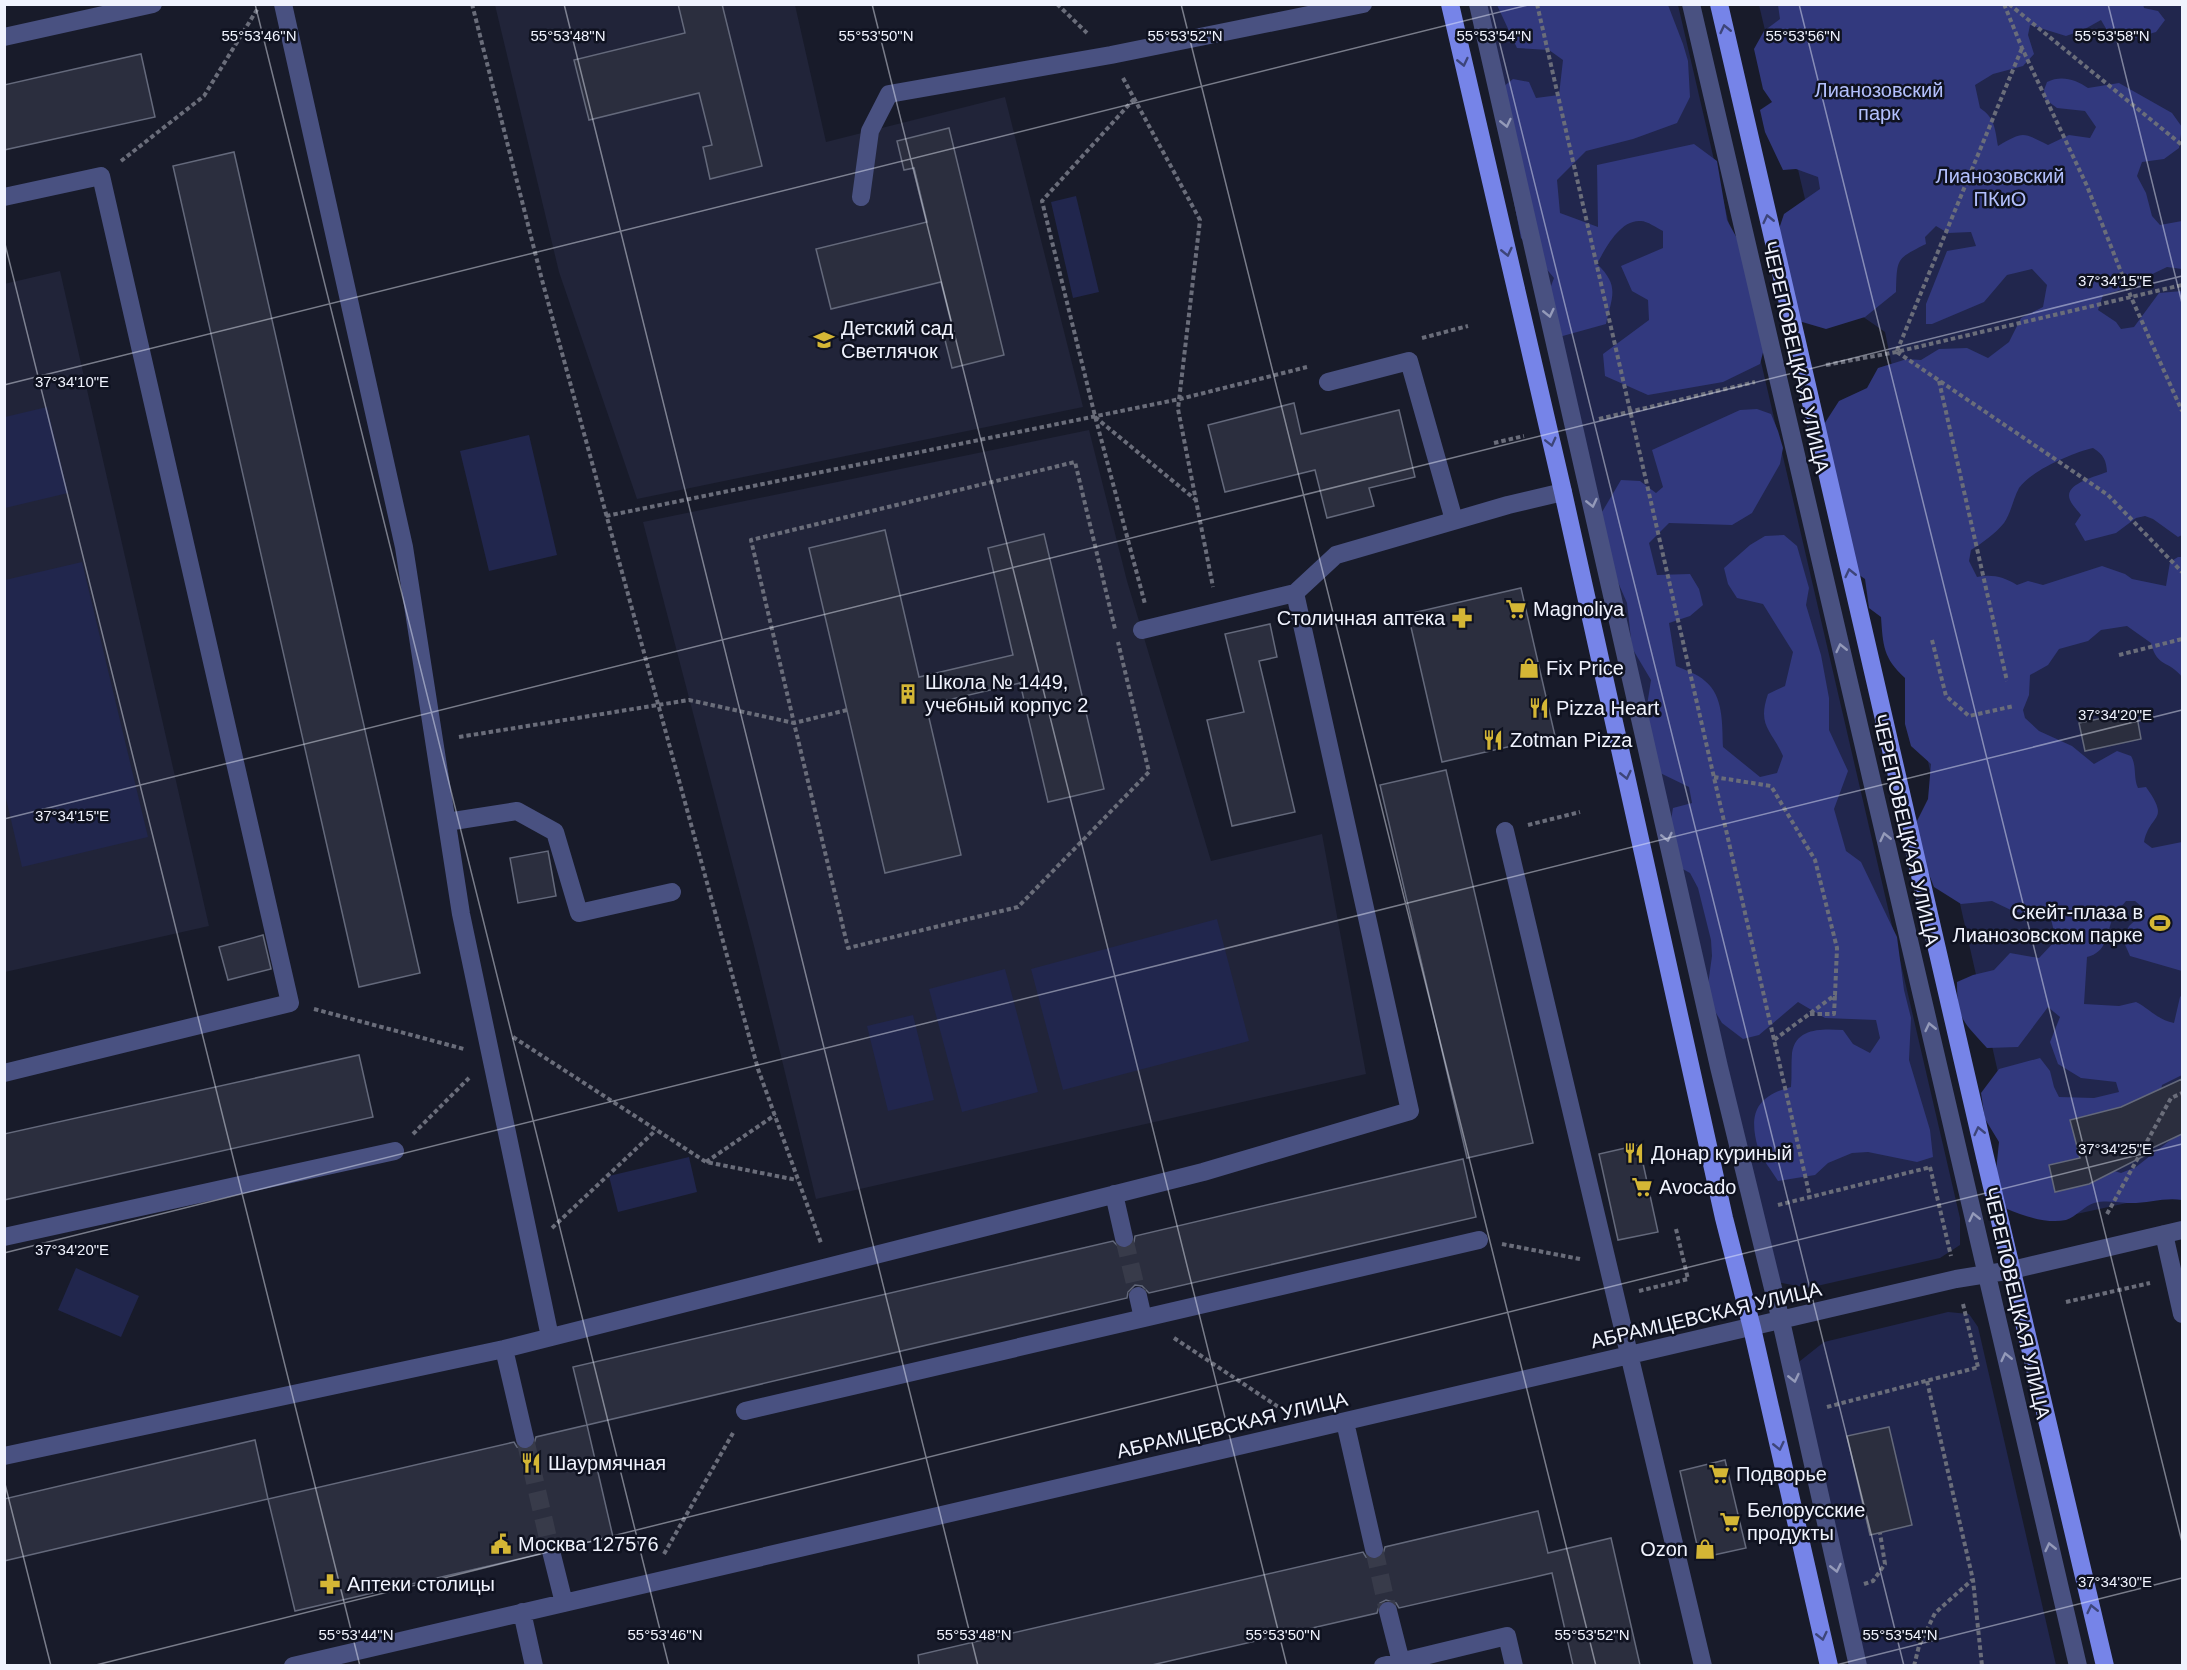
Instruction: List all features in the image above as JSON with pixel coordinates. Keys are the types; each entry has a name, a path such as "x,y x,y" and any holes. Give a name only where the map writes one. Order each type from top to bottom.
{"main road":[{"path":"1450,4 1563,492 1722,1206 1829,1665"},
{"name":"ЧЕРЕПОВЕЦКАЯ УЛИЦА","path":"1719,4 2105,1665"}],"street":[{"path":"4,37 153,4"},
{"path":"283,4 404,547 461,914 550,1337"},
{"path":"861,197 870,130 889,94 1111,56 1363,4"},
{"path":"1478,4 1719,1067 1781,1321 1858,1665"},
{"name":"ЧЕРЕПОВЕЦКАЯ УЛИЦА","path":"1691,4 2078,1665"},
{"path":"4,197 101,176 291,1003 4,1073"},
{"path":"1328,382 1409,361 1454,520"},
{"path":"1147,629 1295,593 1336,555 1454,520 1563,492"},
{"path":"4,1456 504,1349 1203,1172 1410,1111 1295,593"},
{"path":"447,822 518,811 555,832 579,913 672,892"},
{"path":"1505,831 1703,1665"},
{"path":"4,1237 395,1151"},
{"path":"1114,1194 1124,1238"},
{"name":"АБРАМЦЕВСКАЯ УЛИЦА","path":"293,1665 1956,1279 2012,1270 2182,1230"},
{"path":"2164,1234 2182,1314"},
{"path":"745,1411 1479,1240"},
{"path":"1138,1296 1143,1318"},
{"path":"504,1349 525,1439"},
{"path":"1345,1422 1374,1549"},
{"path":"551,1551 564,1603"},
{"path":"1388,1611 1392,1664 1507,1636 1514,1665"},
{"path":"522,1612 534,1665"}],"path":[{"path":"101,176 204,96 260,4"},
{"path":"472,4 542,280 758,1069 829,1267"},
{"path":"1057,4 1111,56 1200,220 1179,410 1218,611"},
{"path":"1537,4 1810,1197"},
{"path":"2004,4 2022,48 2087,186 2131,297 2182,411"},
{"path":"2009,4 2182,145"},
{"path":"1896,352 2022,48"},
{"path":"1134,99 1042,201 1147,629"},
{"path":"1825,366 1896,352 2182,285"},
{"path":"1410,341 1468,326"},
{"path":"1896,352 2108,495 2182,572"},
{"path":"606,516 1180,399 1318,364"},
{"path":"1597,419 1764,379"},
{"path":"1938,380 2007,681"},
{"path":"1095,416 1196,500"},
{"path":"1075,462 1149,772 1018,908 849,948 795,723 751,540 1075,462"},
{"path":"2119,655 2182,639"},
{"path":"1932,640 1946,696 1970,716 2014,705"},
{"path":"434,741 689,699 795,723 847,710"},
{"path":"1714,777 1771,786 1815,860 1837,948 1834,1014 1810,1014"},
{"path":"1505,831 1580,812"},
{"path":"1774,1041 1835,995"},
{"path":"291,1003 491,1057"},
{"path":"508,1034 706,1162 798,1180"},
{"path":"395,1151 491,1057"},
{"path":"2107,1214 2171,1098 2182,1093"},
{"path":"706,1162 775,1115"},
{"path":"531,1248 657,1130"},
{"path":"1771,1206 1938,1166"},
{"path":"1930,1167 1952,1260"},
{"path":"1615,1296 1688,1279 1677,1229"},
{"path":"1479,1240 1607,1264"},
{"path":"2066,1302 2174,1277"},
{"path":"1964,1311 1978,1367"},
{"path":"1143,1318 1312,1430"},
{"path":"1824,1408 1985,1364"},
{"path":"1927,1381 1973,1580 1982,1665"},
{"path":"648,1583 745,1411"},
{"path":"1914,1665 1919,1646 1935,1613 1973,1580"}],"shaded area":[{"name":"Детский сад Светлячок","path":"495,5 795,5 826,142 1005,97 1083,407 637,499 559,272"},
{"path":"60,271 209,926 5,972 4,284"},
{"path":"1089,430 1127,581 1211,861 1322,834 1366,1074 816,1199 754,946 643,522"}],"green space":[{"name":"Лианозовский парк","path":"2143,4 2144,8 2158,11 2165,20 2156,32 2121,42 2108,32 2101,20 2066,36 2030,25 2028,35 2034,54 2023,66 1993,74 1975,85 1980,108 1991,120 1998,146 2023,135 2048,145 2069,135 2090,138 2096,127 2085,111 2057,108 2045,99 2044,90 2047,82 2063,78 2078,82 2088,88 2119,83 2172,113 2182,127 2179,148 2164,159 2142,162 2137,176 2146,193 2152,216 2160,225 2182,221 2182,269 2167,267 2117,291 2103,295 2098,310 2116,322 2121,329 2134,327 2159,293 2182,291 2182,535 2178,537 2145,516 2136,518 2116,533 2085,541 2075,524 2081,515 2071,502 2069,494 2075,485 2107,472 2104,458 2093,448 2053,463 2025,481 2019,488 2004,523 1993,535 1971,550 1969,561 1977,577 1998,577 2017,585 2028,581 2043,585 2102,566 2125,574 2132,579 2166,586 2170,562 2182,557 2182,677 2160,660 2151,643 2127,626 2101,630 2088,641 2059,649 2048,665 2030,675 2029,695 2023,710 2025,718 2039,731 2072,746 2094,764 2117,751 2131,756 2138,788 2146,787 2158,812 2144,842 2152,848 2182,842 2182,971 2130,956 2123,940 2129,926 2142,914 2141,906 2135,901 2126,901 2113,917 2102,947 2094,955 2087,957 2084,1004 2119,1006 2136,1002 2168,1022 2174,1023 2182,995 2182,1075 2162,1085 2158,1106 2108,1169 2121,1173 2136,1167 2182,1131 2182,1200 2168,1199 2134,1203 2098,1202 2087,1206 2070,1219 2051,1221 2028,1217 2007,1209 1995,1181 1999,1142 1985,1119 1981,1093 1999,1069 2040,1058 2050,1071 2059,1097 2094,1098 2119,1092 2116,1082 2081,1078 2058,1064 2050,1042 2060,1017 2048,1007 2018,1047 1987,1048 1963,1019 1958,1005 1957,982 1994,970 2010,953 2039,958 2056,940 2051,919 2013,911 1992,901 1961,904 1934,887 1919,849 1917,821 1928,799 1931,764 1911,746 1905,724 1905,678 1888,657 1882,636 1881,617 1869,608 1865,579 1852,570 1821,429 1839,401 1867,388 1878,368 1907,359 1921,360 1939,349 1967,348 1988,358 2009,342 2021,318 2043,307 2047,285 2032,269 2007,275 1984,302 1932,324 1926,324 1926,304 1947,251 1976,246 1971,232 1948,233 1936,226 1925,237 1926,244 1900,261 1896,292 1865,317 1826,329 1792,319 1777,235 1784,214 1820,189 1818,177 1796,169 1783,170 1765,132 1760,110 1772,102 1763,89 1754,49 1764,31 1780,19 1778,5"},
{"path":"1484,5 1678,5 1960,1218 1960,1245 1940,1258 1808,1288 1777,1282"},
{"path":"1497,5 1668,5 1688,61 1690,97 1677,123 1633,139 1586,151 1557,180 1560,213 1598,227 1597,165 1694,144 1717,161 1727,220 1746,255 1767,337 1760,364 1723,382 1648,395 1605,376 1603,354 1649,320 1648,300 1632,291 1621,266 1663,248 1663,231 1643,221 1633,222 1620,230 1609,243 1597,264 1612,285 1612,299 1606,324 1559,337 1541,313 1554,278 1521,238 1493,95 1513,79 1529,82 1536,98 1559,95 1563,60 1549,50 1517,48"},
{"name":"Лианозовский парк","path":"1759,5 2182,5 2182,1191 2058,1218 2024,1188 1854,433 1894,376 1885,332 1827,292"},
{"path":"1076,196 1099,292 1073,298 1051,202"},
{"path":"47,407 68,493 5,508 5,417"},
{"path":"1757,409 1771,414 1783,448 1780,464 1752,513 1732,525 1669,523 1649,543 1657,575 1690,574 1699,589 1703,605 1690,616 1669,623 1676,666 1702,679 1716,695 1721,711 1723,747 1760,777 1777,773 1783,756 1767,727 1765,705 1768,694 1785,686 1793,652 1763,604 1737,598 1728,584 1724,568 1750,545 1765,536 1784,535 1797,546 1809,588 1806,605 1821,655 1829,698 1829,730 1848,771 1834,809 1846,851 1861,862 1897,937 1904,990 1911,1018 1909,1060 1930,1130 1933,1157 1917,1162 1868,1152 1852,1153 1828,1163 1815,1175 1778,1181 1758,1148 1755,1136 1755,1116 1763,1101 1770,1095 1791,1087 1792,1053 1799,1038 1812,1031 1843,1030 1853,1044 1870,1053 1880,1038 1876,1020 1825,1018 1798,1002 1759,1035 1743,1039 1722,1023 1713,1008 1707,992 1712,956 1711,940 1698,888 1690,873 1670,862 1667,845 1673,808 1692,803 1689,787 1656,771 1644,725 1651,680 1632,648 1627,603 1607,557 1602,512 1621,480 1640,481 1656,493 1663,487 1652,450 1740,410"},
{"path":"529,435 557,555 489,571 460,451"},
{"path":"82,562 148,837 22,867 5,794 5,580"},
{"path":"1217,919 1249,1041 1063,1090 1031,969"},
{"path":"1005,969 1038,1092 962,1112 929,989"},
{"path":"913,1015 934,1100 888,1111 867,1026"},
{"path":"689,1157 697,1192 618,1212 609,1176"},
{"path":"76,1268 139,1296 121,1337 58,1310"},
{"path":"1948,1312 1969,1314 1978,1327 2056,1665 1855,1665 1793,1392 1800,1361 1824,1342"}],"building":[{"path":"678,4 722,4 762,166 710,179 703,147 712,145 699,93 589,120 574,60 685,33"},
{"path":"141,54 155,117 4,150 4,85"},
{"path":"949,128 1004,355 952,368 944,336 954,334 941,282 831,309 816,249 927,222 914,168 904,170 897,141"},
{"path":"234,152 420,973 359,987 173,166"},
{"path":"1294,403 1301,434 1399,410 1415,477 1369,488 1374,506 1327,518 1315,470 1225,492 1208,425"},
{"name":"Школа № 1449, учебный корпус 2","path":"885,530 919,677 1013,655 988,548 1044,534 1104,789 1048,802 1020,683 926,705 961,855 885,873 809,548"},
{"path":"1521,588 1555,736 1442,762 1408,614"},
{"path":"1270,624 1277,657 1259,661 1295,812 1232,826 1207,720 1244,712 1225,634"},
{"path":"2136,711 2141,739 2085,751 2079,723"},
{"path":"1446,770 1533,1143 1467,1158 1380,785"},
{"path":"548,851 556,896 518,903 510,858"},
{"path":"263,935 271,969 228,980 219,947"},
{"path":"359,1055 373,1117 4,1200 4,1134"},
{"path":"2182,1079 2182,1134 2150,1149 2152,1152 2089,1184 2055,1192 2049,1165 2080,1158 2070,1120 2121,1107"},
{"path":"1639,1145 1658,1232 1618,1240 1599,1154"},
{"path":"1463,1159 1476,1217 1149,1293 1142,1286 1135,1285 1128,1292 1127,1298 587,1425 573,1367 1113,1241 1120,1248 1127,1249 1134,1242 1135,1236"},
{"path":"587,1425 613,1537 562,1548 559,1543 549,1540 543,1543 540,1554 295,1611 268,1499 514,1442 517,1447 527,1450 533,1447 536,1437"},
{"path":"1889,1427 1912,1525 1870,1535 1847,1436"},
{"path":"255,1440 268,1499 4,1561 4,1499"},
{"path":"1725,1460 1746,1548 1700,1558 1680,1471"},
{"path":"1538,1511 1548,1553 1611,1538 1640,1665 1573,1665 1552,1573 1399,1608 1396,1603 1386,1600 1380,1603 1377,1613 1152,1665 919,1665 918,1655 1363,1552 1366,1557 1376,1560 1382,1557 1385,1547"}],"tunnel":[{"path":"1124,1238 1138,1296"},
{"path":"525,1439 551,1551"},
{"path":"1374,1549 1388,1611"}],"place":[{"name":"Детский сад Светлячок","path":"824,340"},
{"name":"Magnoliya","path":"1516,609"},
{"name":"Столичная аптека","path":"1462,618"},
{"name":"Fix Price","path":"1529,668"},
{"name":"Школа № 1449, учебный корпус 2","path":"908,694"},
{"name":"Pizza Heart","path":"1539,708"},
{"name":"Zotman Pizza","path":"1493,740"},
{"name":"Скейт-плаза в Лианозовском парке","path":"2160,923"},
{"name":"Донар куриный","path":"1634,1153"},
{"name":"Avocado","path":"1642,1187"},
{"name":"Шаурмячная","path":"531,1463"},
{"name":"Подворье","path":"1719,1474"},
{"name":"Белорусские продукты","path":"1730,1522"},
{"name":"Москва 127576","path":"501,1544"},
{"name":"Ozon","path":"1705,1549"},
{"name":"Аптеки столицы","path":"330,1584"}],"park label":[{"name":"Лианозовский ПКиО","path":"2000,188"}]}
